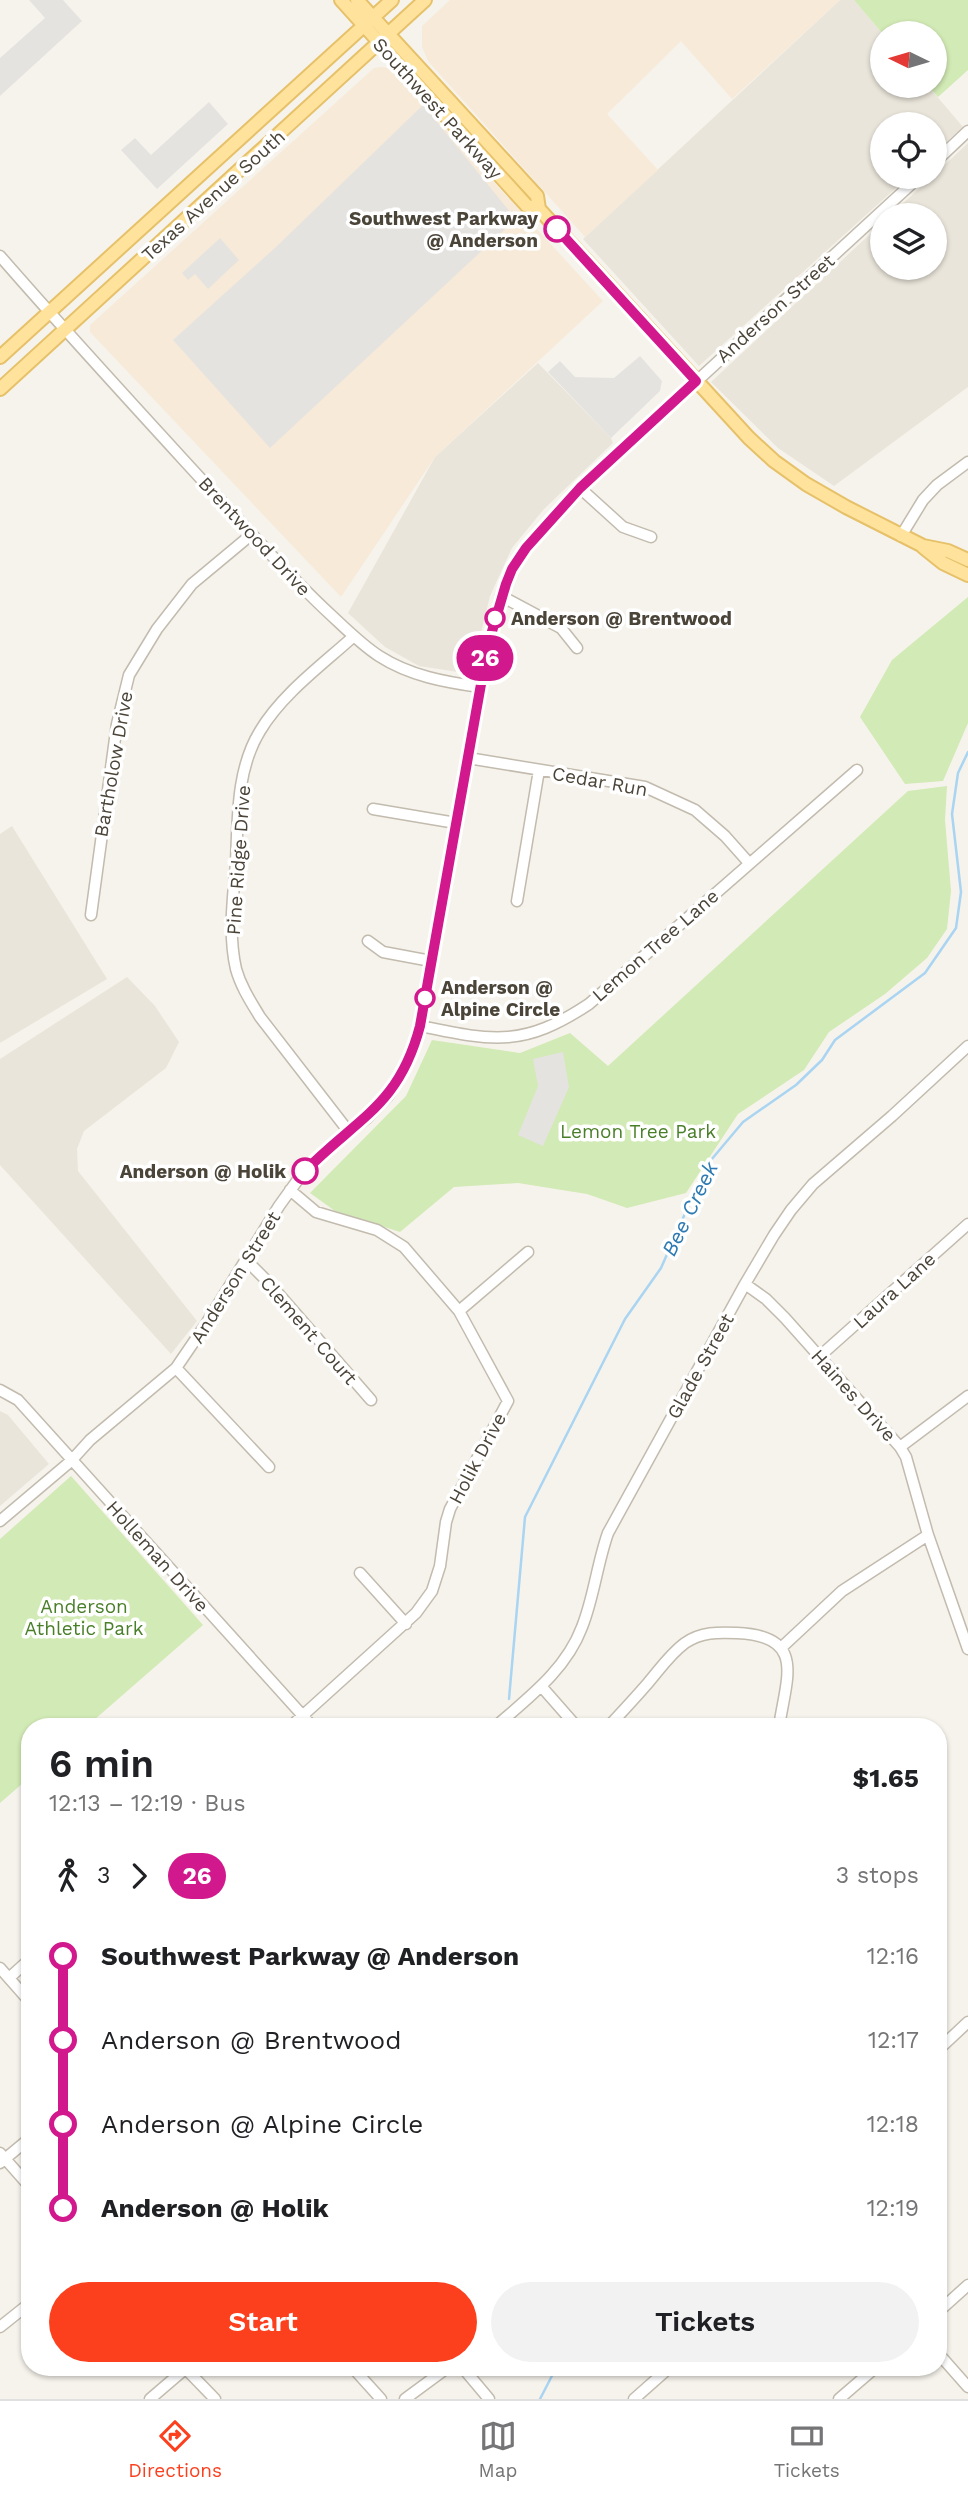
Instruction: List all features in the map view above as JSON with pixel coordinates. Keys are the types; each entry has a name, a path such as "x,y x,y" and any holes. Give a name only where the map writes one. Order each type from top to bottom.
{"main road":[{"name":"Southwest Parkway","path":"341,0 368,21 537,196 539,209 696,381 774,461 816,490 901,536 968,560"},
{"name":"Southwest Parkway","path":"357,0 368,21"},
{"name":"Texas Avenue South","path":"0,357 392,0"},
{"name":"Texas Avenue South","path":"0,389 425,0"},
{"name":"Southwest Parkway","path":"923,546 943,563 968,575"}],"street":[{"path":"947,151 968,131"},
{"name":"Anderson Street","path":"0,1521 176,1367 206,1325 290,1190 315,1161 388,1096 413,1051 420,1026 488,645 501,596 512,569 526,548 580,488 906,189"},
{"name":"Brentwood Drive","path":"0,256 252,534 305,590 354,636 380,657 407,670 443,681 480,687"},
{"path":"901,536 923,500 937,485 968,462"},
{"path":"580,488 623,527 651,537"},
{"name":"Bartholow Drive","path":"91,915 117,724 129,675 157,629 192,584 252,534"},
{"path":"501,596 561,628 577,648"},
{"name":"Pine Ridge Drive","path":"349,1132 247,997 236,967 232,923 240,792 252,747 260,731 283,701 354,636"},
{"name":"Cedar Run","path":"468,758 626,782 663,794 683,803 708,821 749,863"},
{"path":"517,901 539,770"},
{"name":"Lemon Tree Lane","path":"420,1026 481,1038 506,1038 547,1028 566,1019 589,1004 856,771"},
{"path":"373,809 456,823"},
{"path":"368,942 383,952 431,961"},
{"name":"Glade Street","path":"505,1718 554,1674 574,1644 587,1614 607,1533 774,1235 813,1184 968,1046"},
{"name":"Holik Drive","path":"290,1190 316,1212 377,1230 394,1240 413,1257 459,1311 508,1401 450,1509 440,1566 432,1591 406,1624 301,1718"},
{"name":"Laura Lane","path":"820,1356 968,1224"},
{"path":"459,1311 527,1252"},
{"name":"Clement Court","path":"246,1260 371,1400"},
{"name":"Haines Drive","path":"745,1284 766,1299 900,1447 968,1649"},
{"path":"176,1367 269,1467"},
{"name":"Holleman Drive","path":"0,1390 18,1400 303,1716"},
{"path":"900,1447 968,1396"},
{"path":"782,1647 842,1591 928,1535"},
{"path":"360,1573 406,1624"},
{"path":"616,1718 669,1657 685,1643 712,1632 742,1633 776,1640 782,1647 786,1657 787,1682 781,1718"},
{"path":"541,1686 569,1718"},
{"path":"9,1978 21,1967"},
{"path":"0,1968 21,1992"},
{"path":"947,2042 968,2022"},
{"path":"21,2144 2,2158 21,2178"},
{"path":"947,2304 968,2285"},
{"path":"0,2327 21,2310"},
{"path":"947,2363 968,2387"},
{"path":"150,2399 176,2376"},
{"path":"193,2376 215,2399"},
{"path":"360,2376 381,2399"},
{"path":"405,2399 436,2376"},
{"path":"470,2376 489,2399"},
{"path":"634,2399 660,2376"},
{"path":"839,2399 866,2376"}],"shaded area":[{"path":"29,0 63,0 82,21 0,96 0,58 45,18"},
{"path":"450,0 840,0 732,99 681,41 607,114 658,170 585,237 428,61 422,47 422,26"},
{"path":"840,0 854,0 872,21 870,98 938,98 963,127 947,141 947,112 870,112 870,189 895,189 879,203 870,203 870,211 699,366 583,239"},
{"path":"374,68 389,68 603,301 435,457 341,597 90,332 90,325"},
{"path":"209,102 228,124 157,189 121,150 135,138 151,155"},
{"path":"423,105 516,219 270,448 173,340 277,246"},
{"path":"968,143 968,387 834,486 778,448 711,382 870,234 870,280 947,280 947,203 903,203 919,189 947,189 947,163"},
{"path":"220,238 239,260 208,289 195,274 188,280 182,273"},
{"path":"640,356 662,381 660,391 611,438 548,372 560,361 575,377 614,378"},
{"path":"538,363 613,443 544,509 512,548 490,596 471,674 419,666 385,647 348,613 435,457"},
{"path":"12,826 107,979 0,1043 0,834"},
{"path":"127,977 155,1006 179,1042 166,1068 84,1131 77,1149 78,1171 197,1321 171,1354 0,1165 0,1059"},
{"path":"563,1052 569,1087 543,1146 518,1135 538,1086 533,1059"},
{"path":"0,1411 8,1415 49,1464 0,1506"}],"green space":[{"path":"854,0 968,0 968,70 947,89 947,21 872,21"},
{"path":"968,597 968,723 943,781 905,784 860,717 892,660"},
{"name":"Lemon Tree Park","path":"947,786 945,820 951,891 947,929 927,958 885,994 829,1032 804,1070 738,1114 686,1193 627,1208 587,1194 518,1183 454,1187 400,1232 335,1211 310,1193 406,1096 432,1040 520,1053 570,1033 608,1066 908,791"},
{"name":"Anderson Athletic Park","path":"71,1476 203,1625 96,1718 21,1718 21,1785 0,1803 0,1539"}],"waterway":[{"name":"Bee Creek","path":"509,1699 525,1517 625,1319 661,1268 706,1166 743,1122 796,1085 822,1060 835,1040 925,973 956,928 961,892 952,814 958,773 968,752"},
{"name":"Bee Creek","path":"540,2399 552,2376"}],"bus line":[{"name":"26","path":"305,1171 331,1146 367,1118 388,1096 413,1051 420,1026 488,645 501,596 512,569 526,548 580,488 696,381 557,229"}],"place":[{"name":"Southwest Parkway @ Anderson","path":"557,229"},
{"name":"Anderson @ Brentwood","path":"495,618"},
{"name":"Anderson @ Alpine Circle","path":"425,998"},
{"name":"Anderson @ Holik","path":"305,1171"}]}
